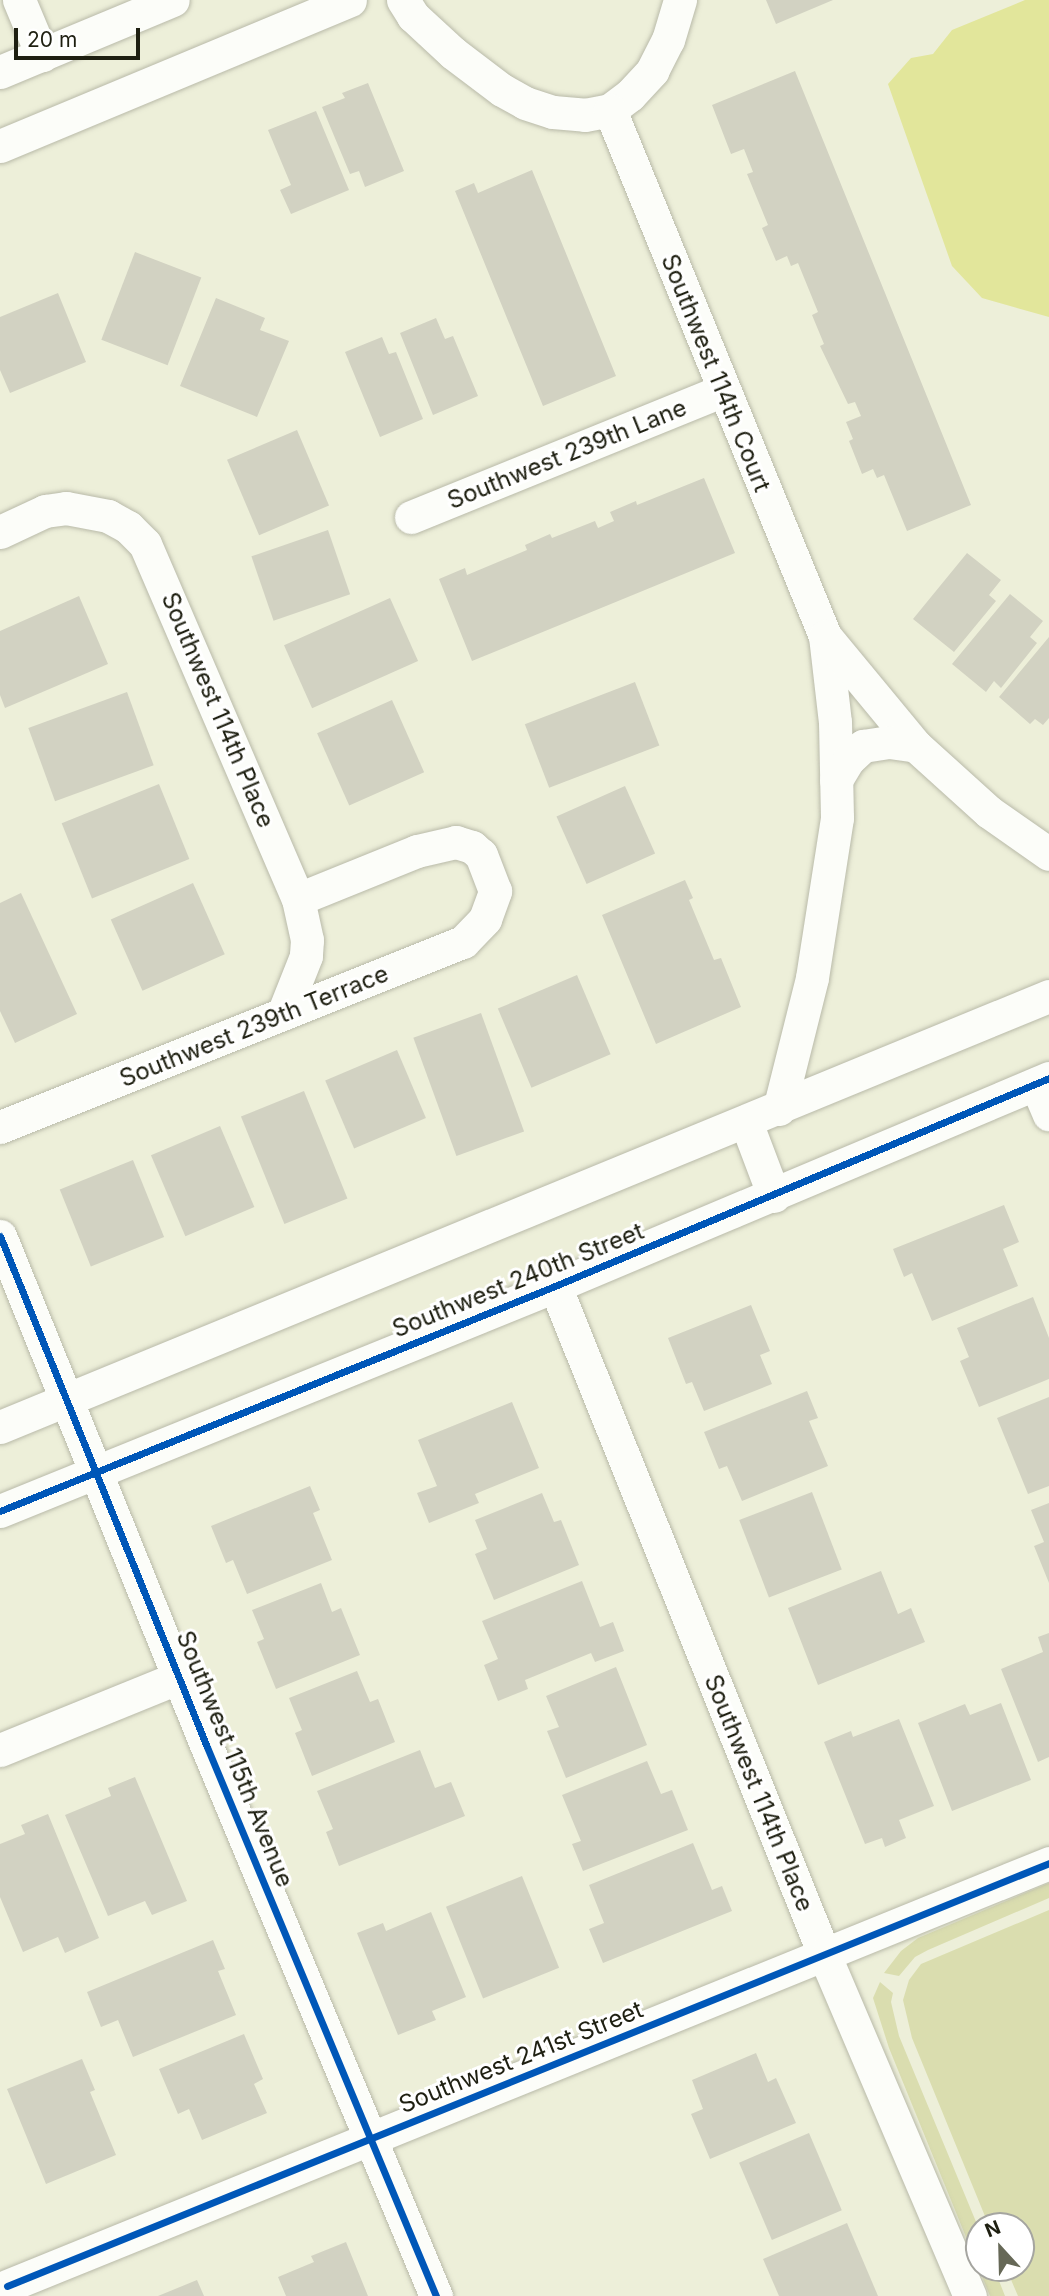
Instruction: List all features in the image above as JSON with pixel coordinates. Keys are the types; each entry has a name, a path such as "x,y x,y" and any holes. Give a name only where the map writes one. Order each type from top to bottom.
{"street":[{"path":"19,0 42,55"},
{"path":"0,72 173,0"},
{"path":"0,146 350,0"},
{"path":"403,0 412,16 453,53 502,90 525,103 553,112 585,115 610,110 630,95 652,71 668,40 680,0"},
{"name":"Southwest 114th Court","path":"610,110 825,636 835,722 837,818 812,978 779,1109"},
{"name":"Southwest 239th Lane","path":"411,517 723,390"},
{"name":"Southwest 114th Place","path":"0,532 45,511 66,508 87,510 128,527 145,544 157,566 298,899 307,940 306,956 283,1014"},
{"name":"Southwest 114th Court","path":"825,636 916,746 989,812 1049,854"},
{"path":"836,780 848,760 863,746 889,742 916,746"},
{"name":"Southwest 239th Terrace","path":"0,1127 463,943 476,932 491,905 495,891 481,855 472,847 456,842 417,851 298,899"},
{"path":"0,1427 1049,996"},
{"path":"1043,1081 1049,1114"},
{"name":"Southwest 240th Street","path":"0,1511 774,1196 1043,1081"},
{"path":"746,1122 774,1196"},
{"name":"Southwest 115th Avenue","path":"0,1236 436,2296"},
{"name":"Southwest 114th Place","path":"555,1286 824,1954 970,2296"},
{"path":"0,1750 180,1676"},
{"name":"Southwest 241st Street","path":"6,2283 371,2139 1049,1863"}],"shaded area":[{"path":"1025,0 1049,0 1049,317 982,298 952,266 888,84 911,58 933,54 952,30"},
{"path":"1049,1883 1049,1898 928,1950 915,1957 899,1976 884,1973 901,1951 918,1938"},
{"path":"1049,1910 1049,2296 1018,2296 1012,2282 1035,2282 1035,2212 983,2212 912,2038 903,2000 909,1980 921,1964"},
{"path":"880,1982 893,1993 891,2002 899,2036 972,2212 965,2212 965,2235 889,2048 873,1998"},
{"path":"984,2282 1000,2282 1005,2296 990,2296"}],"building":[{"path":"766,0 833,0 776,24"},
{"path":"795,71 971,505 907,531 884,475 877,478 873,469 862,474 849,441 853,439 846,422 861,416 855,402 848,404 820,346 824,344 812,315 818,312 798,263 791,266 787,256 776,261 762,228 768,225 747,174 753,172 744,149 731,154 712,105"},
{"path":"368,83 404,171 365,187 359,171 350,174 322,107 345,98 342,93"},
{"path":"316,111 349,190 291,214 280,190 291,185 268,130"},
{"path":"532,170 616,376 543,406 455,191 474,183 478,193"},
{"path":"135,252 201,277 168,365 101,340"},
{"path":"58,293 86,362 10,393 0,370 0,317"},
{"path":"216,298 265,318 260,330 289,341 257,417 180,386"},
{"path":"436,318 445,339 453,336 478,396 433,415 400,333"},
{"path":"382,337 389,354 396,352 423,419 380,437 345,352"},
{"path":"297,430 329,505 259,535 227,460"},
{"path":"704,478 735,553 472,661 439,579 465,568 467,575 527,550 525,545 550,534 552,538 595,521 598,528 614,521 610,512 636,501 637,505"},
{"path":"328,530 350,594 274,621 251,556"},
{"path":"967,553 1001,580 989,595 996,601 954,652 913,619"},
{"path":"1010,594 1043,621 1030,637 1037,643 1001,688 994,681 986,692 952,664"},
{"path":"79,596 108,664 5,708 0,695 0,631"},
{"path":"390,598 418,661 312,708 284,645"},
{"path":"1049,637 1049,718 1043,725 1035,719 1030,724 999,697"},
{"path":"635,682 659,745 549,788 525,724"},
{"path":"127,692 154,765 55,801 28,728"},
{"path":"392,700 424,772 349,806 317,733"},
{"path":"159,784 189,859 92,898 62,823"},
{"path":"625,786 655,854 587,884 556,817"},
{"path":"685,880 693,898 689,900 714,960 721,958 741,1007 656,1044 602,915"},
{"path":"193,883 225,954 143,991 111,920"},
{"path":"21,893 77,1014 15,1043 0,1011 0,903"},
{"path":"577,975 611,1054 531,1088 498,1009"},
{"path":"481,1013 524,1131 456,1156 413,1038"},
{"path":"397,1050 426,1118 354,1149 325,1080"},
{"path":"304,1091 347,1199 284,1224 241,1116"},
{"path":"220,1126 254,1207 185,1236 151,1155"},
{"path":"133,1160 164,1237 91,1267 60,1190"},
{"path":"1004,1205 1019,1242 1003,1249 1018,1286 932,1321 912,1273 904,1277 893,1249"},
{"path":"1033,1297 1049,1338 1049,1379 979,1407 960,1361 969,1357 957,1328"},
{"path":"751,1305 770,1351 760,1355 772,1384 704,1411 692,1382 686,1384 668,1338"},
{"path":"807,1391 818,1418 809,1421 828,1466 742,1501 727,1466 719,1469 704,1432"},
{"path":"1049,1397 1049,1486 1028,1494 997,1418"},
{"path":"512,1402 539,1468 475,1494 479,1503 429,1523 417,1493 437,1486 418,1440"},
{"path":"310,1486 320,1510 313,1513 332,1560 247,1594 233,1560 226,1563 211,1526"},
{"path":"812,1492 842,1569 769,1597 739,1520"},
{"path":"542,1493 554,1522 561,1520 579,1565 494,1600 475,1554 487,1549 475,1520"},
{"path":"1049,1503 1049,1583 1034,1546 1044,1542 1031,1510"},
{"path":"881,1571 898,1614 911,1608 925,1642 818,1685 788,1608"},
{"path":"582,1581 600,1627 613,1622 624,1651 595,1662 591,1653 525,1680 528,1689 498,1701 484,1665 498,1659 482,1621"},
{"path":"321,1583 332,1612 341,1608 360,1655 276,1689 257,1642 264,1639 252,1610"},
{"path":"1049,1633 1049,1757 1038,1762 1001,1669 1043,1652 1038,1637"},
{"path":"616,1667 647,1745 566,1778 547,1731 559,1727 546,1696"},
{"path":"357,1671 370,1702 378,1699 395,1742 312,1776 295,1733 302,1730 289,1698"},
{"path":"1001,1703 1031,1780 952,1811 918,1723 965,1704 970,1715"},
{"path":"899,1719 934,1806 899,1820 906,1838 885,1847 882,1838 865,1844 824,1742 851,1731 853,1737"},
{"path":"420,1750 435,1788 451,1782 465,1816 339,1866 326,1832 333,1829 317,1791"},
{"path":"647,1761 661,1794 672,1790 688,1830 583,1871 572,1844 581,1841 562,1795"},
{"path":"135,1777 187,1901 152,1915 145,1901 108,1916 65,1815 111,1796 108,1788"},
{"path":"48,1814 99,1938 65,1953 58,1937 23,1952 0,1897 0,1844 25,1834 21,1825"},
{"path":"693,1843 712,1890 722,1886 732,1911 603,1963 589,1929 604,1923 589,1885"},
{"path":"522,1876 559,1968 483,1999 446,1907"},
{"path":"431,1912 466,1997 432,2011 436,2020 398,2035 357,1933 383,1923 386,1931"},
{"path":"213,1940 225,1969 218,1971 236,2015 133,2057 118,2020 101,2027 87,1992"},
{"path":"244,2034 263,2079 254,2084 267,2113 202,2140 189,2109 178,2114 159,2069"},
{"path":"756,2053 768,2082 776,2078 796,2123 710,2159 691,2114 703,2109 692,2080"},
{"path":"82,2059 95,2090 90,2092 116,2155 46,2184 7,2089"},
{"path":"809,2133 842,2210 772,2240 739,2163"},
{"path":"847,2223 878,2296 779,2296 763,2259"},
{"path":"346,2242 368,2296 286,2296 278,2277 314,2262 311,2256"},
{"path":"197,2280 204,2296 158,2296"}],"cycle path":[{"path":"0,1511 555,1286 1049,1078"},
{"path":"0,1236 207,1747 436,2296"},
{"path":"7,2286 1049,1863"}]}
